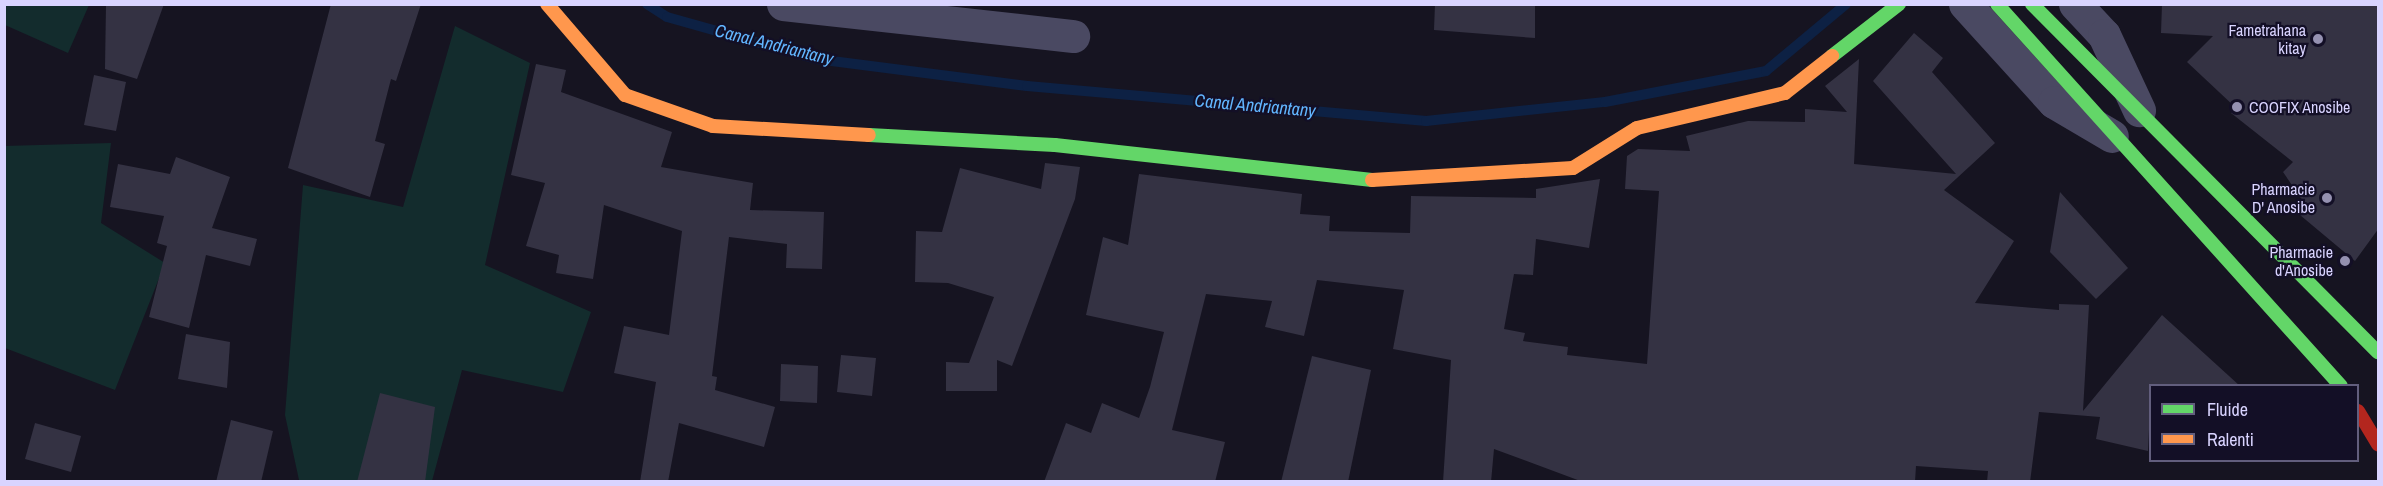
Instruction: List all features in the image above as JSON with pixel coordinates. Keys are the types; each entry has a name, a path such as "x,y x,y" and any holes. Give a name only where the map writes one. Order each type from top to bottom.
{"street":[{"path":"547,4 625,95 713,126 1055,145 1351,181 1573,168 1637,128 1785,93 1899,4"},
{"path":"783,4 1074,36"},
{"path":"1965,4 2054,102 2133,131"},
{"path":"1997,4 2133,131 2379,352"},
{"path":"2032,4 2339,384"},
{"path":"2075,4 2104,36 2133,131"},
{"path":"2359,413 2379,444"}],"green space":[{"path":"5,4 89,5 68,53 5,25"},
{"path":"455,26 530,63 485,265 591,312 563,392 462,370 432,481 299,480 285,415 303,185 403,207"},
{"path":"111,143 101,223 165,263 115,390 5,348 4,146"}],"building":[{"path":"106,4 164,4 137,79 105,69"},
{"path":"331,4 421,4 396,81 391,79 375,141 385,144 370,197 288,168"},
{"path":"1435,4 1535,4 1535,38 1434,30"},
{"path":"2162,4 2379,4 2379,228 2355,261 2300,215 2307,207 2283,172 2293,162 2231,113 2235,107 2187,62 2213,36 2161,33"},
{"path":"1914,33 1943,58 1932,72 1995,143 1944,190 2014,241 1975,303 2059,310 2059,304 2089,305 2083,411 2162,315 2238,384 2149,384 2148,451 2096,439 2100,417 2039,412 2030,482 1987,482 1988,471 1916,466 1915,482 1583,482 1494,449 1491,482 1443,482 1451,360 1393,349 1404,290 1317,280 1304,336 1265,327 1272,301 1206,294 1172,430 1225,442 1215,482 1044,482 1066,423 1091,433 1102,403 1139,418 1150,387 1164,332 1086,315 1103,237 1128,245 1139,174 1302,194 1300,214 1330,216 1329,231 1410,233 1411,196 1536,198 1536,189 1600,179 1589,248 1536,239 1533,275 1514,274 1504,329 1525,333 1523,341 1568,347 1567,355 1647,364 1659,191 1625,189 1627,156 1638,149 1690,151 1686,136 1748,121 1805,122 1805,109 1847,112 1825,86 1859,59 1854,164 1956,174 1873,81"},
{"path":"536,64 566,70 561,92 672,132 661,167 753,183 750,210 824,212 822,269 786,268 787,244 729,237 712,376 717,377 715,390 775,407 764,447 679,423 668,482 640,482 656,382 614,373 624,326 669,335 682,231 604,205 593,279 556,273 559,255 526,246 545,183 511,175"},
{"path":"94,75 126,82 116,131 84,125"},
{"path":"176,157 230,177 212,228 257,239 250,266 206,255 189,328 149,317 167,246 157,243 164,216 110,207 118,164 170,174"},
{"path":"1045,163 1080,167 1075,199 1012,366 997,360 997,391 946,391 946,362 969,363 994,297 948,283 915,282 916,231 942,232 960,168 1041,189"},
{"path":"2060,192 2128,268 2096,299 2050,252"},
{"path":"186,334 230,342 227,388 178,379"},
{"path":"841,355 876,358 872,396 837,392"},
{"path":"1312,356 1371,370 1348,482 1281,482"},
{"path":"781,364 818,366 817,403 780,401"},
{"path":"380,393 435,407 425,482 357,482"},
{"path":"231,420 273,431 261,482 216,482"},
{"path":"35,423 81,436 71,472 25,459"}],"waterway":[{"name":"Canal Andriantany","path":"647,4 667,17 816,59 1027,86 1426,121 1605,102 1766,71 1846,4"}],"traffic: fast":[{"path":"1832,56 1899,4"},
{"path":"1997,4 2339,384"},
{"path":"2032,4 2378,352"},
{"path":"869,135 1055,145 1372,180"}],"traffic: slow":[{"path":"547,4 625,95 713,126 869,135"},
{"path":"1372,180 1573,168 1637,128 1785,93 1832,56"}],"traffic: jam":[{"path":"2359,413 2378,444"}],"place":[{"name":"Fametrahana kitay","path":"2318,39"},
{"name":"COOFIX Anosibe","path":"2237,107"},
{"name":"Pharmacie D' Anosibe","path":"2327,198"},
{"name":"Pharmacie d'Anosibe","path":"2345,261"}]}
